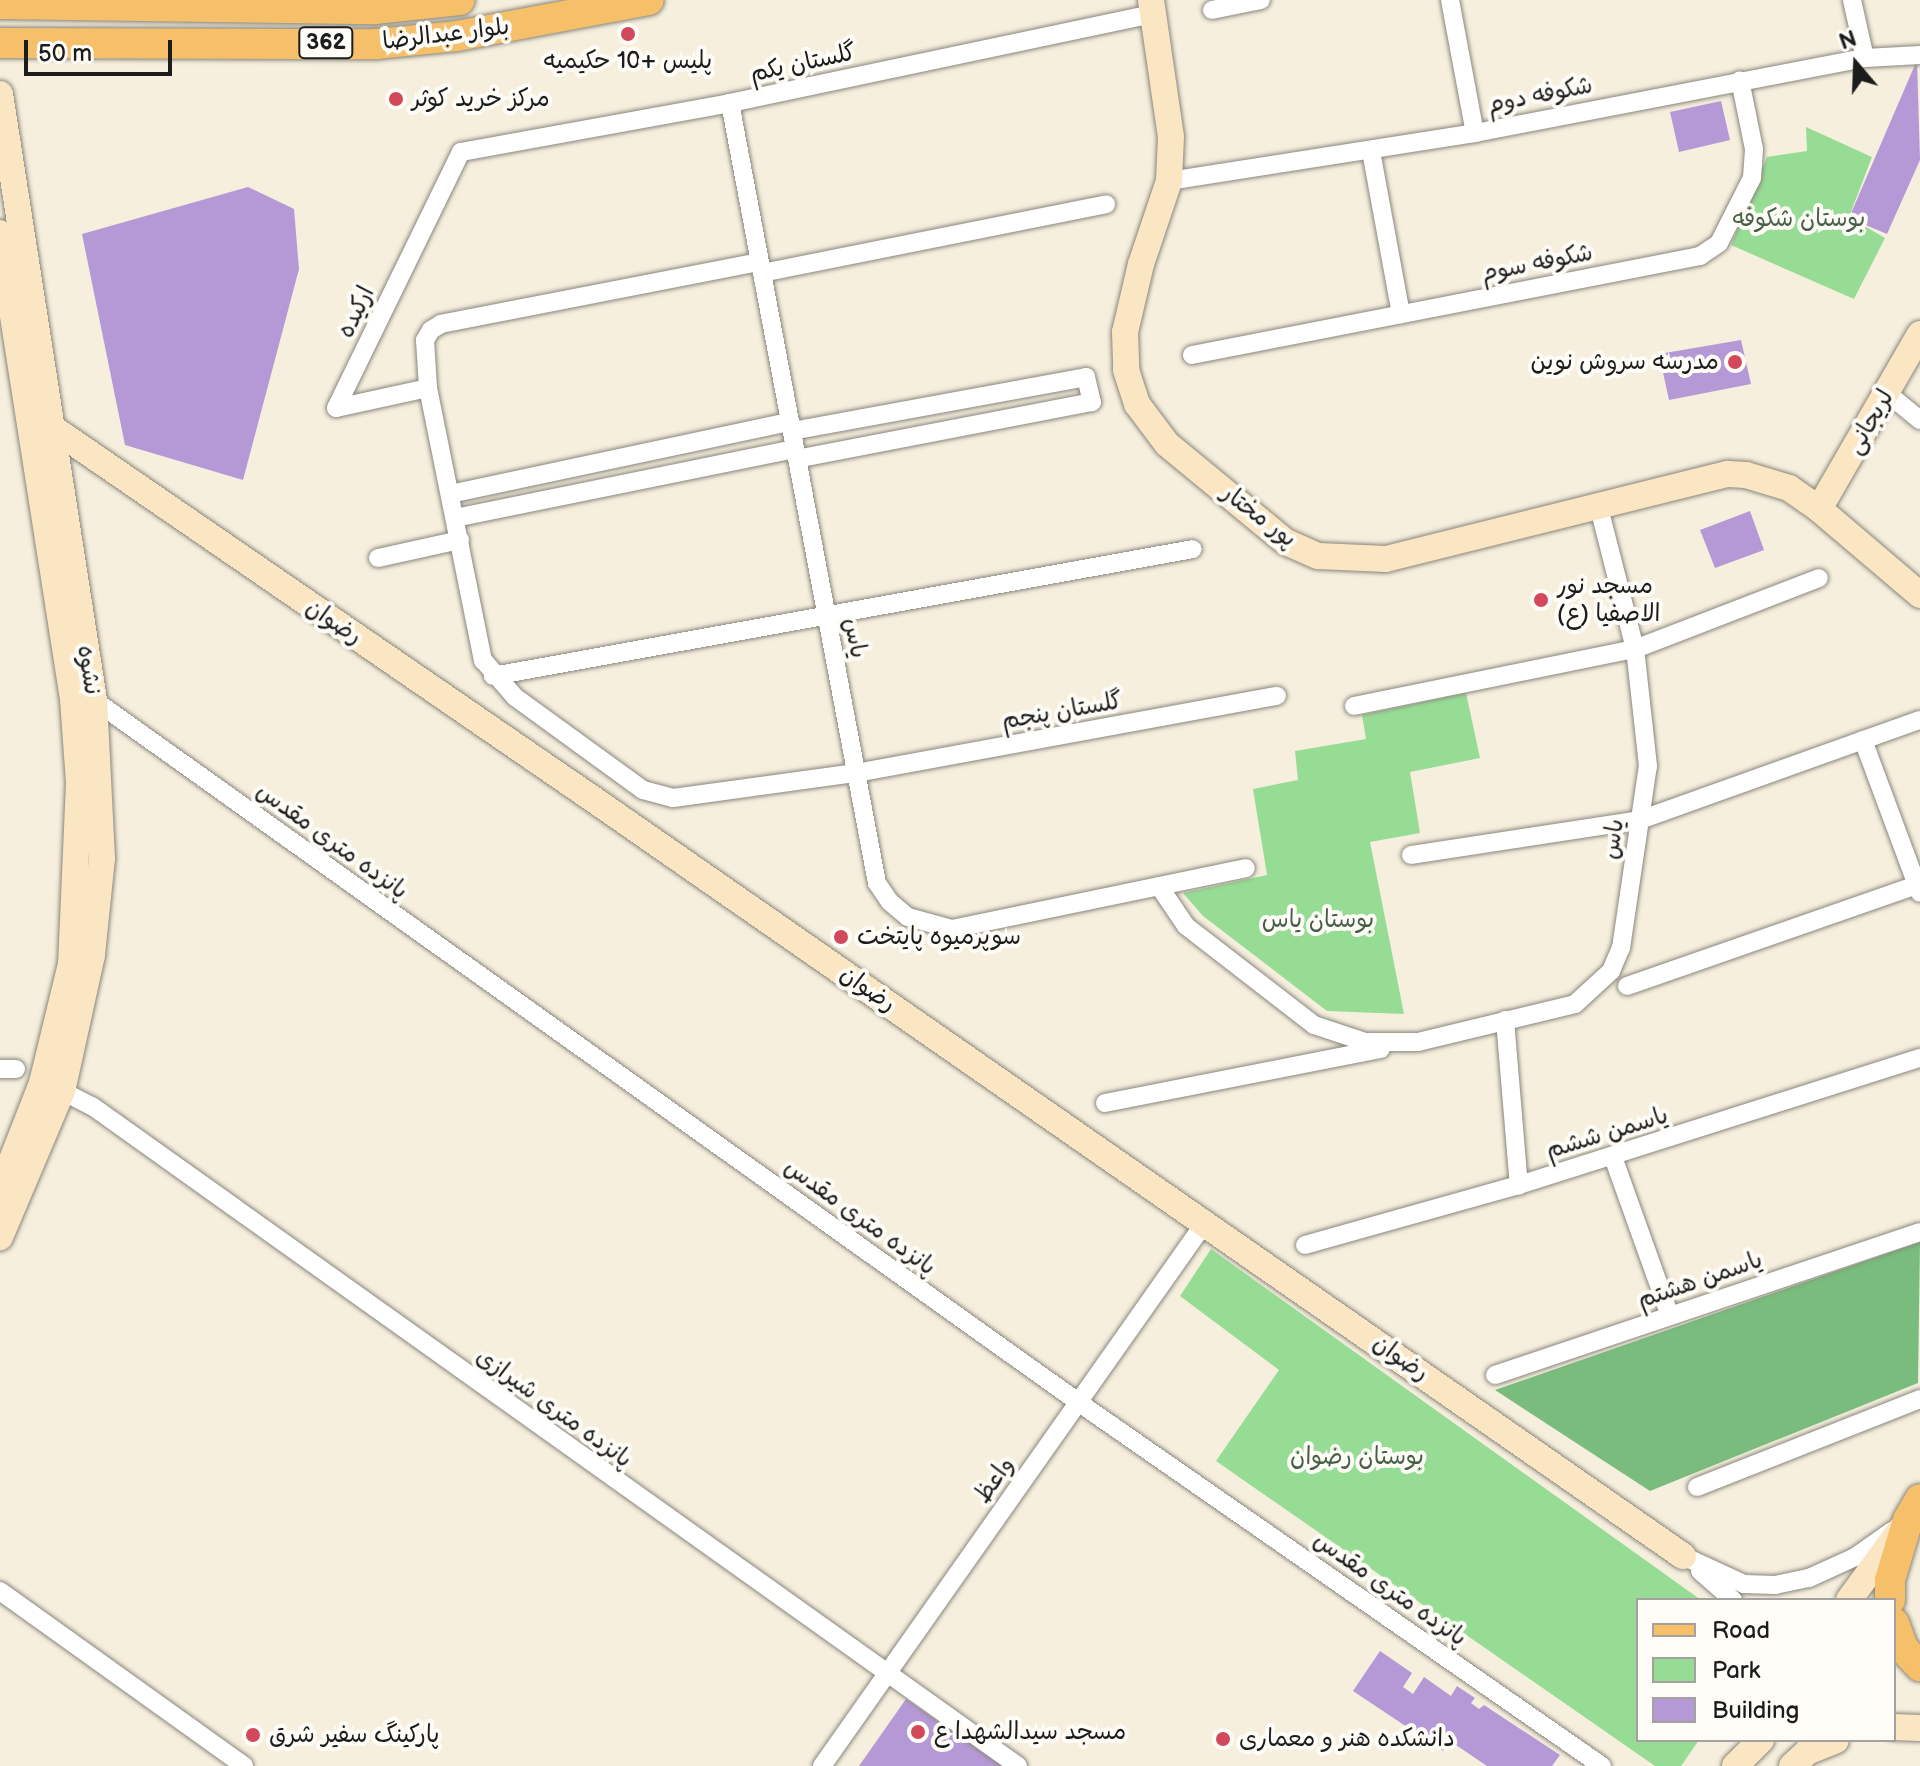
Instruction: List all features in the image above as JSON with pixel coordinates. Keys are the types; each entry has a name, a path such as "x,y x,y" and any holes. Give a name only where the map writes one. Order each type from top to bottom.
{"main road":[{"name":"بلوار عبدالرضا","path":"0,4 374,9 460,0"},
{"name":"بلوار عبدالرضا","path":"0,43 390,42 457,36 649,0"},
{"name":"پور مختار","path":"1152,7 1171,137 1169,181 1141,264 1125,332 1126,370 1137,404 1167,444 1286,542 1318,556 1386,559 1728,474 1763,477 1819,509 1920,595"},
{"path":"193,42 195,9"},
{"name":"نشوه","path":"0,94 40,425 84,700 102,858 92,955 52,1087 0,1237"},
{"name":"نشوه","path":"0,233 40,425"},
{"name":"لریجانی","path":"1819,509 1920,334"},
{"name":"رضوان","path":"40,425 1206,1221 1683,1556"},
{"name":"نشوه","path":"0,1190 52,1087"},
{"path":"1850,1598 1914,1510"},
{"path":"1890,1598 1890,1580 1914,1510"},
{"path":"1896,1629 1903,1648 1920,1666"},
{"path":"1896,1727 1920,1728"},
{"path":"1733,1766 1748,1742"},
{"path":"1733,1766 1759,1742"},
{"path":"1792,1766 1807,1752 1831,1742"}],"street":[{"path":"1212,10 1261,0"},
{"path":"1450,0 1475,133"},
{"path":"1852,0 1865,58"},
{"name":"گلستان یکم","path":"461,152 730,103 1152,7"},
{"name":"شکوفه دوم","path":"1169,181 1475,133 1865,58 1920,55"},
{"name":"شکوفه سوم","path":"1192,355 1700,256 1719,243 1755,164 1740,80"},
{"name":"یاس","path":"730,103 877,883 899,909 929,926 952,929 1246,868"},
{"path":"1371,151 1401,314"},
{"name":"ارکیده","path":"428,388 336,408 461,152"},
{"path":"1106,204 441,324 431,330 425,340 428,388 483,660 493,676 826,612 1193,549"},
{"path":"450,494 793,440 1092,402 1086,377 793,440 455,518"},
{"path":"1887,393 1920,420"},
{"name":"یاس","path":"1105,1103 1418,1042 1575,1004 1611,971 1621,948 1648,766 1635,649 1599,508"},
{"path":"378,558 460,540"},
{"path":"1354,706 1635,649 1819,578"},
{"name":"گلستان پنجم","path":"493,676 643,790 673,798 856,773 1277,696"},
{"name":"پانزده متری مقدس","path":"84,700 1078,1402 1602,1766"},
{"path":"1411,855 1640,820 1920,720"},
{"path":"1627,986 1919,888 1863,740"},
{"name":"یاس","path":"1159,886 1186,926 1314,1025 1365,1042 1418,1042"},
{"path":"1505,1020 1519,1185"},
{"name":"یاسمن ششم","path":"1305,1245 1613,1157 1920,1058"},
{"name":"پانزده متری شیرازی","path":"52,1087 92,1106 885,1676 1018,1766"},
{"path":"1613,1157 1670,1316"},
{"name":"واعظ","path":"822,1766 1206,1221"},
{"name":"یاسمن هشتم","path":"1495,1375 1920,1232"},
{"path":"1697,1487 1920,1399"},
{"path":"1683,1556 1744,1584 1775,1585 1809,1578 1855,1557 1914,1510"},
{"path":"1683,1556 1731,1598"},
{"path":"0,1591 244,1766"}],"green space":[{"name":"بوستان شکوفه","path":"1806,127 1872,157 1849,217 1885,238 1854,299 1731,245 1767,157 1807,151"},
{"name":"بوستان یاس","path":"1466,693 1480,758 1410,772 1420,833 1370,842 1404,1014 1327,1011 1203,916 1183,893 1267,875 1253,789 1298,780 1295,751 1366,739 1362,715"},
{"path":"1920,1242 1918,1383 1650,1491 1495,1390"},
{"name":"بوستان رضوان","path":"1211,1249 1698,1598 1636,1598 1636,1742 1698,1742 1681,1766 1655,1766 1216,1461 1279,1370 1180,1296"}],"building":[{"path":"1917,60 1920,160 1887,234 1849,218"},
{"path":"1721,101 1730,140 1679,152 1670,112"},
{"path":"248,187 294,209 299,269 243,480 125,445 82,234"},
{"name":"مدرسه سروش نوین","path":"1741,340 1751,384 1669,400 1659,354"},
{"path":"1750,511 1764,550 1715,568 1700,530"},
{"path":"1380,1651 1412,1673 1403,1687 1413,1694 1424,1677 1451,1696 1457,1686 1475,1698 1471,1703 1479,1709 1484,1705 1560,1755 1552,1766 1487,1766 1450,1741 1443,1751 1353,1691"},
{"name":"مسجد سیدالشهدا ع","path":"906,1699 1002,1766 859,1766"}],"place":[{"name":"پلیس +10 حکیمیه","path":"628,34"},
{"name":"مرکز خرید کوثر","path":"396,99"},
{"name":"مدرسه سروش نوین","path":"1735,362"},
{"name":"مسجد نور الاصفیا (ع)","path":"1541,600"},
{"name":"سوپرمیوه پایتخت","path":"841,937"},
{"name":"مسجد سیدالشهدا ع","path":"918,1732"},
{"name":"پارکینگ سفیر شرق","path":"253,1735"},
{"name":"دانشکده هنر و معماری","path":"1223,1739"}]}
